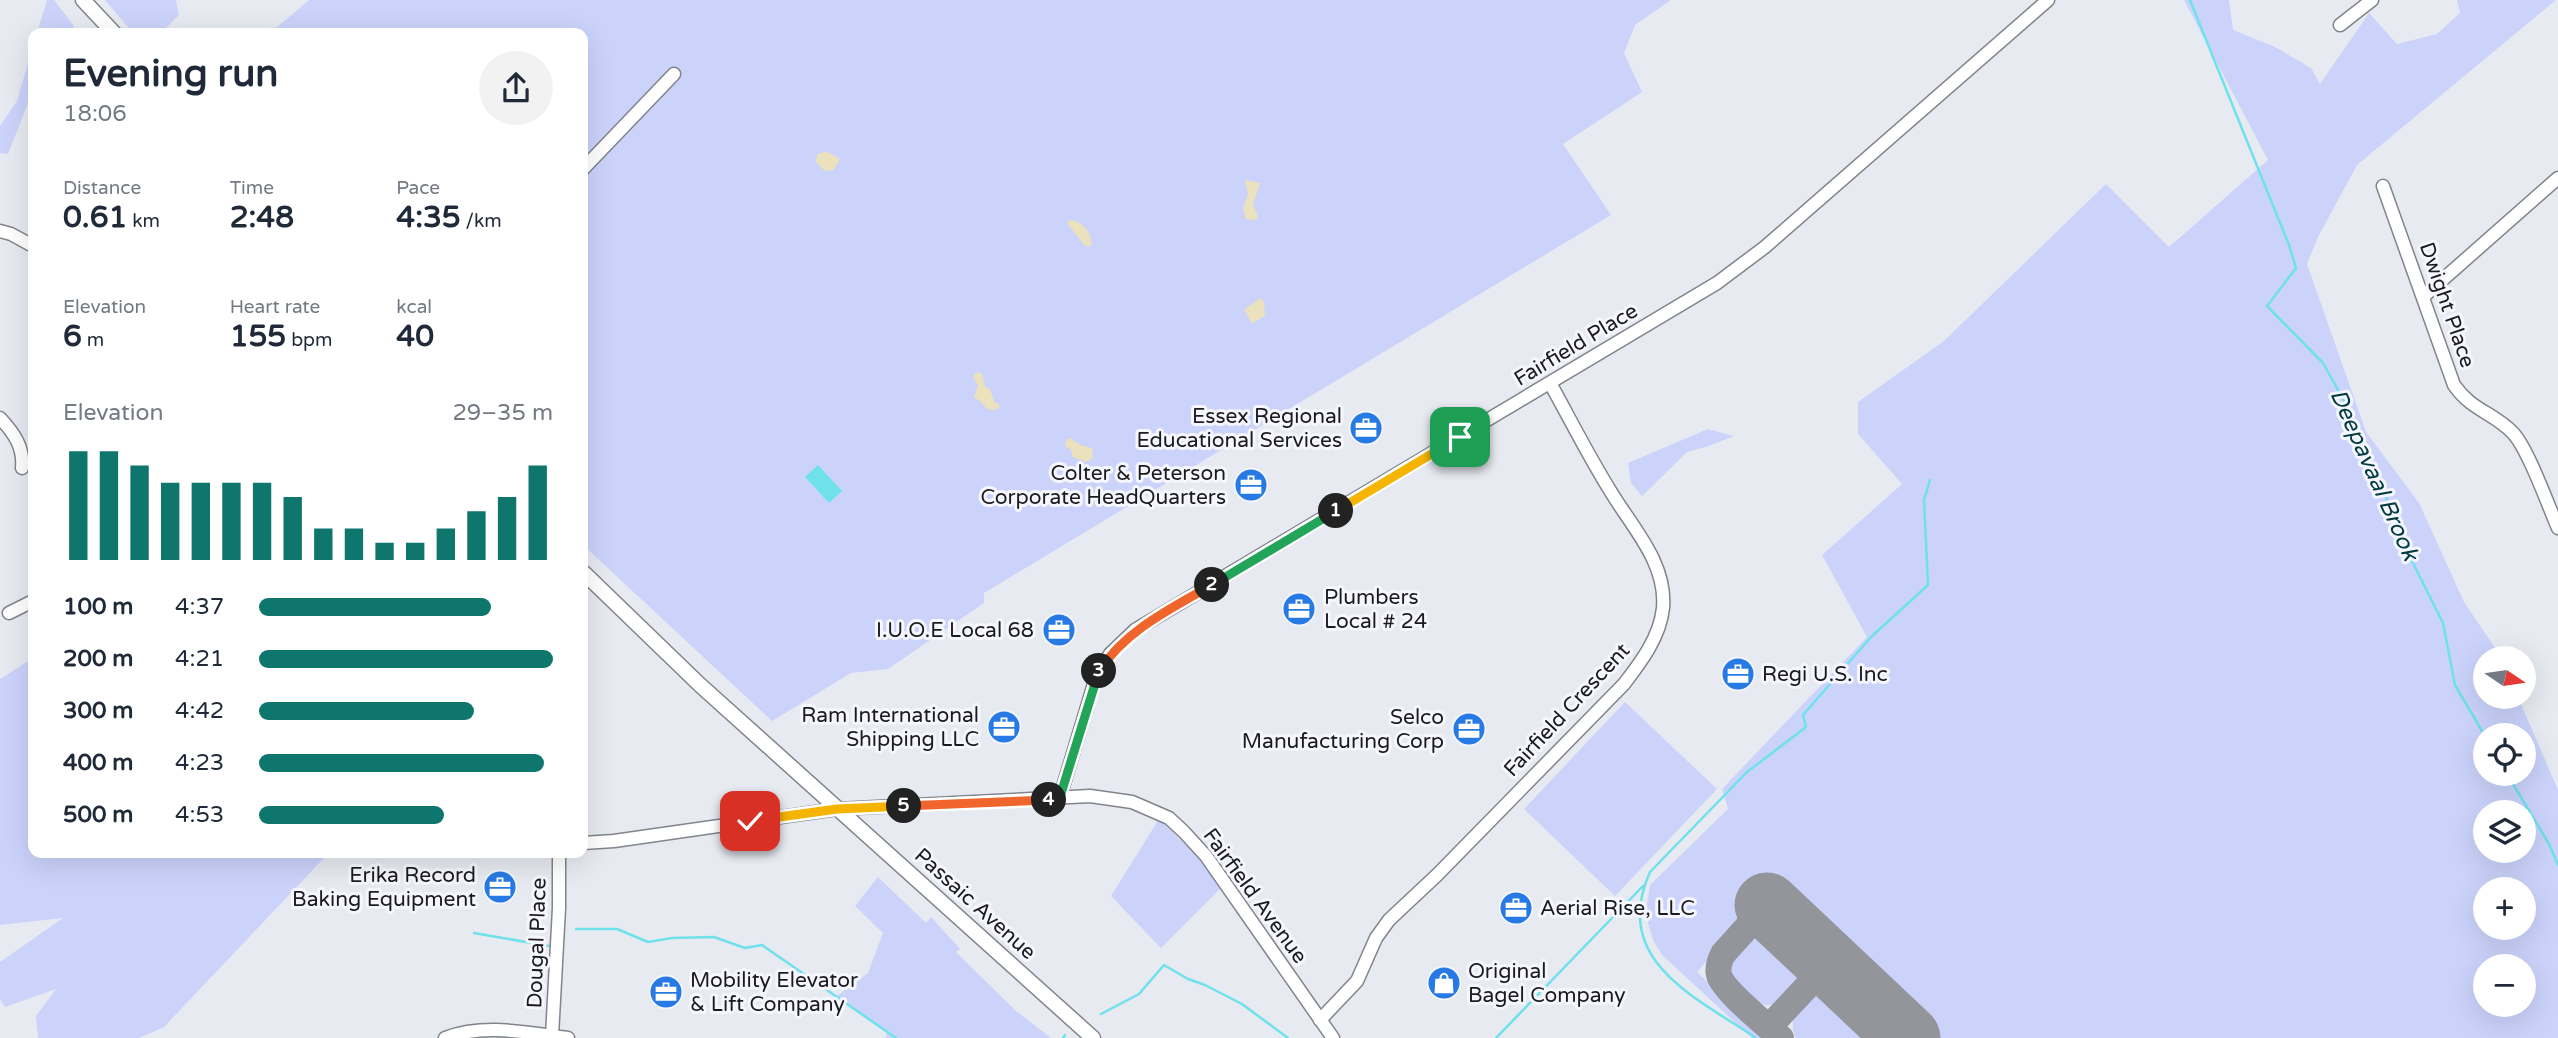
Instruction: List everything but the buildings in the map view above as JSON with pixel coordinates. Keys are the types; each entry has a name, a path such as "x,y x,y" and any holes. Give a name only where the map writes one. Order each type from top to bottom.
{"main road":[{"path":"83,0 109,28"},
{"name":"Passaic Avenue","path":"588,577 700,685 1093,1038"}],"street":[{"name":"Fairfield Place","path":"1059,800 1097,674 1110,654 1135,630 1717,283 1765,247 2048,0"},
{"path":"2340,25 2372,1"},
{"path":"588,164 674,74"},
{"path":"2424,296 2558,178"},
{"name":"Dwight Place","path":"2383,186 2454,385 2465,400 2500,421 2519,441 2558,528"},
{"path":"0,231 28,242"},
{"name":"Fairfield Crescent","path":"1320,1020 1357,981 1376,938 1389,920 1437,875 1624,684 1648,651 1658,628 1663,608 1650,551 1610,491 1550,383"},
{"path":"0,418 20,444 22,468"},
{"path":"9,613 28,604"},
{"name":"Fairfield Avenue","path":"588,843 837,809 1059,800 1090,796 1119,799 1143,806 1168,818 1206,856 1333,1038"},
{"name":"Dougal Place","path":"552,1036 559,858"},
{"path":"445,1038 483,1030 513,1030 568,1038"}],"shaded area":[{"path":"47,0 54,0 74,26 73,28 39,28"},
{"path":"105,0 176,0 179,15 166,28 129,28"},
{"path":"309,0 1671,0 1635,25 1624,53 1642,92 1563,144 1611,215 984,593 984,603 888,669 851,673 772,721 588,550 588,28 276,28"},
{"path":"2184,0 2229,0 2233,30 2275,47 2311,68 2320,84 2369,13 2397,44 2437,34 2460,13 2457,0 2556,0 2357,165 2318,237 2307,264 2366,432 2419,503 2464,602 2494,646 2473,646 2473,709 2523,709 2529,723 2473,723 2473,786 2536,786 2536,739 2558,790 2558,1038 1939,1038 1773,886 1697,972 1768,1038 1752,1038 1662,955 1653,940 1648,923 1650,885 1728,809 1722,789 1867,637 1822,555 1902,484 1858,434 1858,402 1944,341 2106,184 2169,247 2268,160"},
{"path":"28,63 28,103 8,154 0,153 0,126 17,101"},
{"path":"1708,429 1734,436 1687,452 1642,496 1631,483 1628,463"},
{"path":"818,465 842,491 829,503 805,477"},
{"path":"28,661 28,858 324,858 164,1027 139,1038 38,1038 36,1016 56,989 5,1007 0,999 0,962 63,918 0,925 0,679"},
{"path":"1625,702 1717,789 1615,896 1524,809"},
{"path":"1159,819 1197,856 1221,888 1161,948 1111,896"},
{"path":"878,877 926,923 931,917 960,949 956,952 1016,1011 1051,1038 886,1038 887,1032 837,996 868,973 883,933 855,906"},
{"path":"1762,934 1775,939 1791,953 1798,972 1795,984 1785,997 1780,1002 1769,1005 1759,1003 1744,993 1734,980 1730,968 1733,956 1744,943"},
{"path":"1824,992 1843,1000 1885,1038 1796,1038 1793,1022 1798,1008 1809,998"}],"sand":[{"path":"826,151 840,159 834,170 825,171 816,162 817,155"},
{"path":"1245,180 1260,183 1253,205 1258,217 1255,220 1246,219 1243,209 1248,194"},
{"path":"1070,220 1086,229 1091,246 1085,246 1067,223"},
{"path":"1260,298 1264,302 1265,316 1252,323 1244,310"},
{"path":"977,372 982,374 985,387 990,389 999,408 987,409 974,397 978,386 973,376"},
{"path":"1070,438 1080,445 1092,448 1093,458 1086,462 1073,457 1071,450 1065,446"}],"waterway":[{"name":"Deepavaal Brook","path":"2190,0 2296,268 2267,306 2323,363 2352,415 2413,563 2443,623 2455,685 2477,723"},
{"path":"1756,1038 1686,991 1666,973 1650,953 1641,930 1641,903 1650,872 1747,772 1806,727 1803,715 1871,637 1928,585 1924,500 1930,480"},
{"name":"Deepavaal Brook","path":"2514,786 2549,844 2558,865"},
{"path":"1496,1038 1643,886"},
{"path":"576,929 617,929 648,942 672,938 714,937 745,948 762,945 896,1038"},
{"path":"474,933 549,946"},
{"path":"1101,1014 1139,994 1164,965 1242,1004 1288,1038"}],"taxiway":[{"path":"1767,905 1723,954 1718,972 1722,982 1737,998 1781,1038"},
{"path":"1769,1027 1829,963"}],"runway":[{"path":"1767,905 1908,1038"}],"place":[{"name":"Essex Regional Educational Services","path":"1366,428"},
{"name":"Colter & Peterson Corporate HeadQuarters","path":"1251,485"},
{"name":"Plumbers Local # 24","path":"1299,609"},
{"name":"I.U.O.E Local 68","path":"1059,630"},
{"name":"Regi U.S. Inc","path":"1738,674"},
{"name":"Ram International Shipping LLC","path":"1004,727"},
{"name":"Selco Manufacturing Corp","path":"1469,729"},
{"name":"Erika Record Baking Equipment","path":"500,887"},
{"name":"Aerial Rise, LLC","path":"1516,908"},
{"name":"Original Bagel Company","path":"1444,983"},
{"name":"Mobility Elevator & Lift Company","path":"666,992"}],"route":[{"path":"750,821 837,809 1059,800 1097,674 1110,654 1135,630 1460,437"}]}
